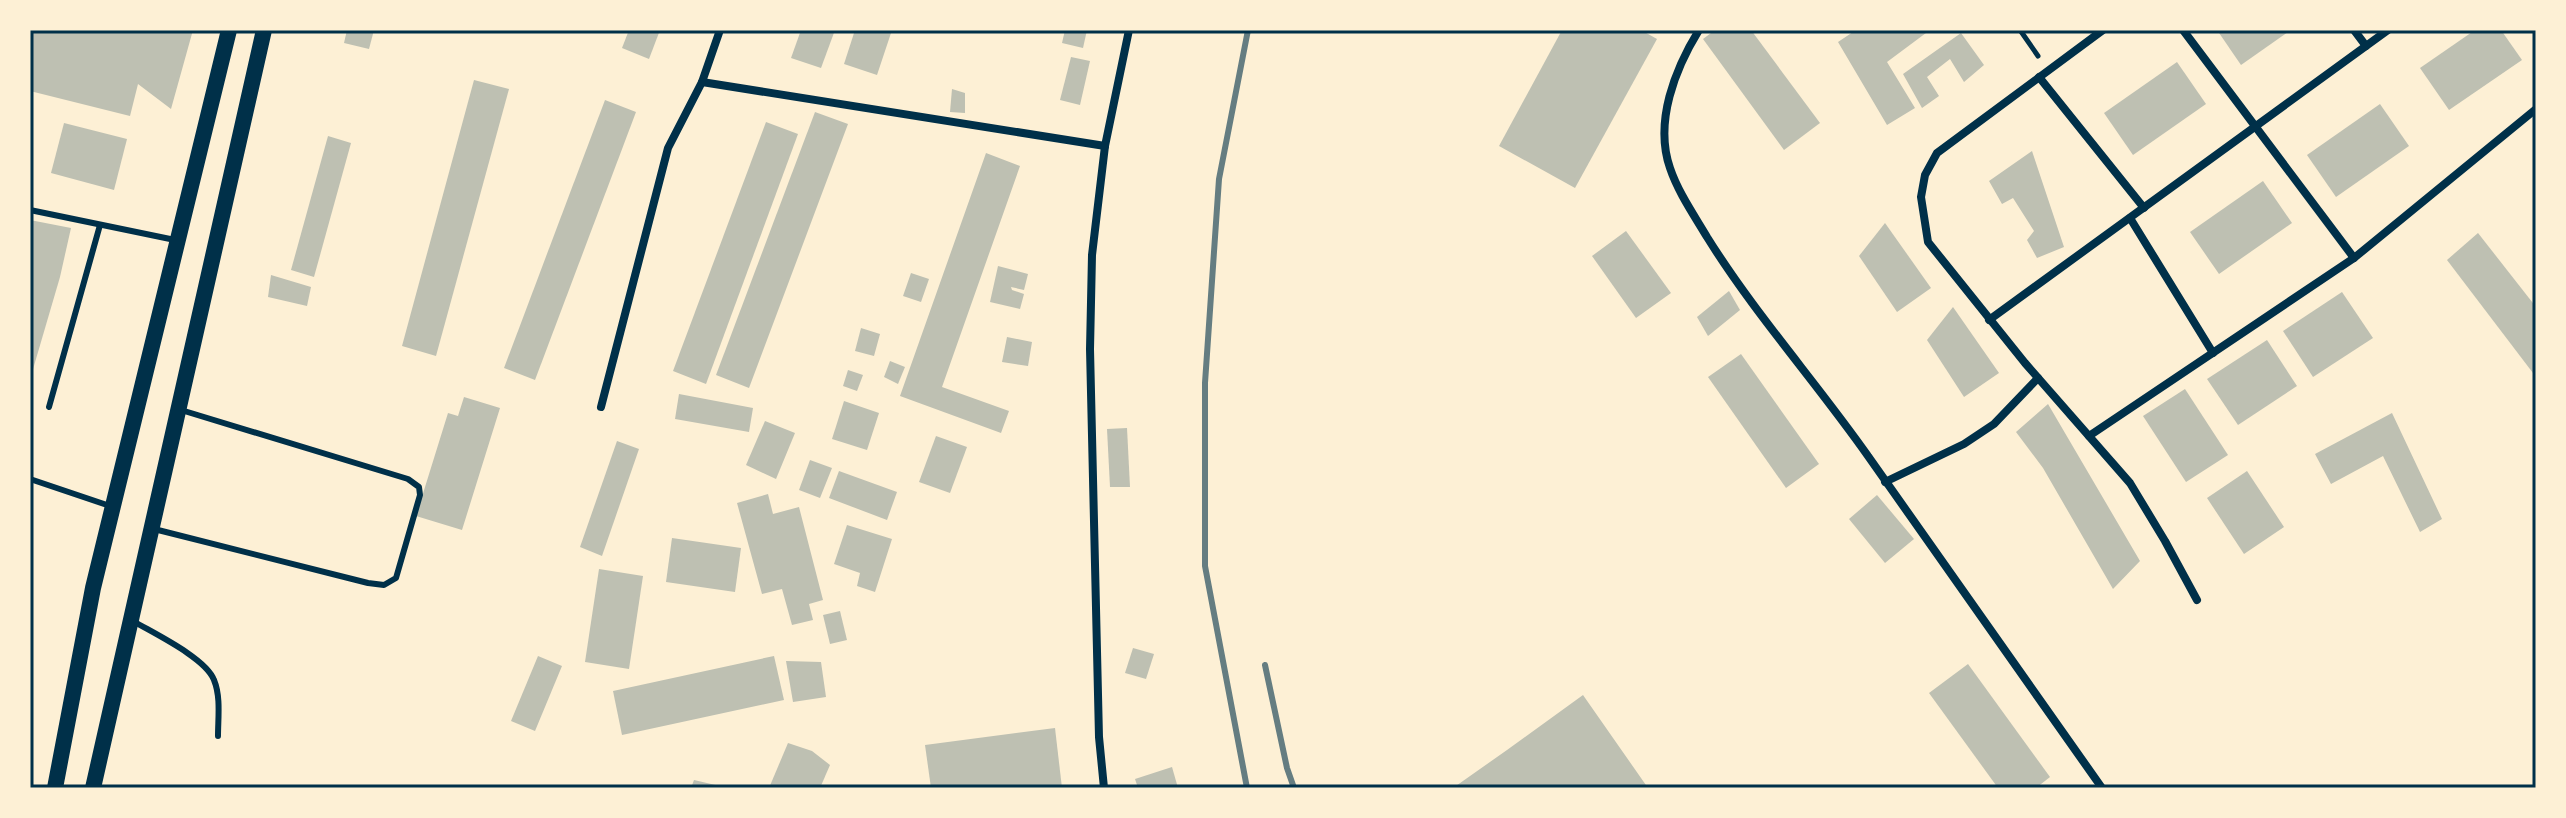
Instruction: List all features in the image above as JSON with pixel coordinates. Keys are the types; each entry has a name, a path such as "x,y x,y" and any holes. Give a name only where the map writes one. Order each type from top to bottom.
{"main road":[{"path":"55,788 93,588 229,30"},
{"path":"93,788 264,30"}],"street":[{"path":"601,407 668,148 702,82 720,30"},
{"path":"1104,788 1099,737 1090,349 1092,255 1105,146 1129,30"},
{"path":"1699,30 1677,74 1666,106 1669,166 1690,209 1729,272 1869,457 2102,788"},
{"path":"2103,30 1937,153 1925,175 1921,197 1928,242 1989,320 2130,483 2197,600"},
{"path":"2183,30 2354,258"},
{"path":"2354,30 2366,46"},
{"path":"1989,320 2388,30"},
{"path":"2039,77 2144,208"},
{"path":"702,82 1105,146"},
{"path":"2089,436 2354,258 2536,109"},
{"path":"2130,218 2213,353"},
{"path":"1885,482 1964,444 1994,424 2038,378"}],"lane":[{"path":"30,210 178,241"},
{"path":"49,407 100,225"},
{"path":"151,528 384,585 396,578 420,495 419,487 408,479 177,410"},
{"path":"30,479 112,507"},
{"path":"130,619 191,655 213,676 218,693 218,736"}],"path":[{"path":"2020,30 2048,70"}],"building":[{"path":"30,30 193,30 171,109 138,84 130,116 30,91"},
{"path":"347,30 374,30 369,49 344,43"},
{"path":"629,30 660,30 649,59 622,48"},
{"path":"801,30 835,30 821,68 791,58"},
{"path":"855,30 892,30 877,75 844,64"},
{"path":"1065,30 1087,30 1083,48 1062,43"},
{"path":"1562,30 1641,30 1657,39 1575,188 1499,146"},
{"path":"1715,30 1751,30 1820,123 1784,150 1703,39"},
{"path":"1856,30 1930,30 1887,62 1915,108 1887,125 1838,42"},
{"path":"2217,30 2291,30 2241,65"},
{"path":"2475,30 2501,30 2522,60 2449,110 2420,68"},
{"path":"1961,33 1984,65 1964,82 1950,59 1927,77 1939,96 1922,108 1903,74"},
{"path":"1071,57 1090,61 1080,105 1060,100"},
{"path":"2177,62 2206,104 2133,155 2104,113"},
{"path":"474,80 509,89 436,356 402,346"},
{"path":"952,89 965,93 965,113 950,112"},
{"path":"605,100 636,112 535,380 504,368"},
{"path":"2380,104 2409,146 2336,197 2307,155"},
{"path":"815,112 848,124 749,388 716,375"},
{"path":"766,122 798,134 706,384 673,371"},
{"path":"64,123 127,139 114,190 51,173"},
{"path":"328,136 351,143 314,277 291,270"},
{"path":"2032,151 2064,247 2037,258 2027,240 2034,231 2013,198 2002,204 1989,181"},
{"path":"986,153 1020,166 942,387 1009,411 1001,433 900,396"},
{"path":"2263,181 2292,223 2219,274 2190,232"},
{"path":"30,220 71,228 31,376"},
{"path":"1885,223 1931,288 1897,312 1859,256"},
{"path":"1626,231 1671,293 1636,318 1592,256"},
{"path":"2478,233 2536,307 2536,377 2447,260"},
{"path":"998,266 1028,274 1024,290 1011,287 1024,294 1020,309 990,302"},
{"path":"911,273 929,279 921,302 903,296"},
{"path":"271,275 311,287 307,306 268,297"},
{"path":"1729,291 1740,310 1708,336 1697,317"},
{"path":"2342,292 2373,338 2313,377 2283,331"},
{"path":"1953,307 1999,373 1964,397 1927,340"},
{"path":"861,328 880,334 874,356 855,351"},
{"path":"1007,337 1032,342 1028,366 1002,362"},
{"path":"2267,340 2297,386 2238,425 2207,379"},
{"path":"1741,354 1819,464 1786,488 1708,377"},
{"path":"890,361 905,367 898,384 884,377"},
{"path":"848,370 863,375 857,391 843,386"},
{"path":"2185,389 2228,455 2186,482 2143,416"},
{"path":"679,394 753,408 749,432 675,419"},
{"path":"464,397 500,408 462,530 416,516 448,413 458,416"},
{"path":"844,401 879,413 867,450 832,439"},
{"path":"2048,404 2140,561 2113,589 2043,468 2016,432"},
{"path":"2392,413 2442,519 2420,532 2383,456 2331,484 2315,454"},
{"path":"765,421 795,433 776,479 746,465"},
{"path":"1127,428 1130,487 1110,487 1107,429"},
{"path":"936,436 967,447 950,493 919,482"},
{"path":"617,441 639,449 602,556 580,547"},
{"path":"810,460 832,468 820,498 799,490"},
{"path":"839,471 897,492 887,520 829,498"},
{"path":"2247,471 2284,527 2244,554 2207,498"},
{"path":"768,494 773,514 799,507 823,600 809,604 813,620 792,625 782,589 762,594 737,503"},
{"path":"1877,495 1914,539 1885,563 1849,519"},
{"path":"847,525 892,539 875,592 857,586 860,573 834,564"},
{"path":"672,538 741,548 735,592 666,582"},
{"path":"599,569 643,576 629,669 585,662"},
{"path":"840,611 847,640 830,644 823,615"},
{"path":"1133,648 1154,654 1146,679 1125,673"},
{"path":"538,656 562,666 535,731 511,721"},
{"path":"774,656 784,700 622,735 613,691"},
{"path":"786,661 821,662 826,697 793,702"},
{"path":"1968,664 2050,777 2036,788 1998,788 1929,693"},
{"path":"1583,695 1648,788 1453,788 1507,750"},
{"path":"1055,728 1062,788 931,788 925,745"},
{"path":"788,743 812,751 830,765 820,788 769,788"},
{"path":"1172,767 1178,788 1138,788 1135,779"},
{"path":"694,780 724,787 724,788 691,788"}],"railway":[{"path":"1247,788 1205,566 1205,383 1219,179 1248,30"},
{"path":"1265,665 1294,788"}]}
